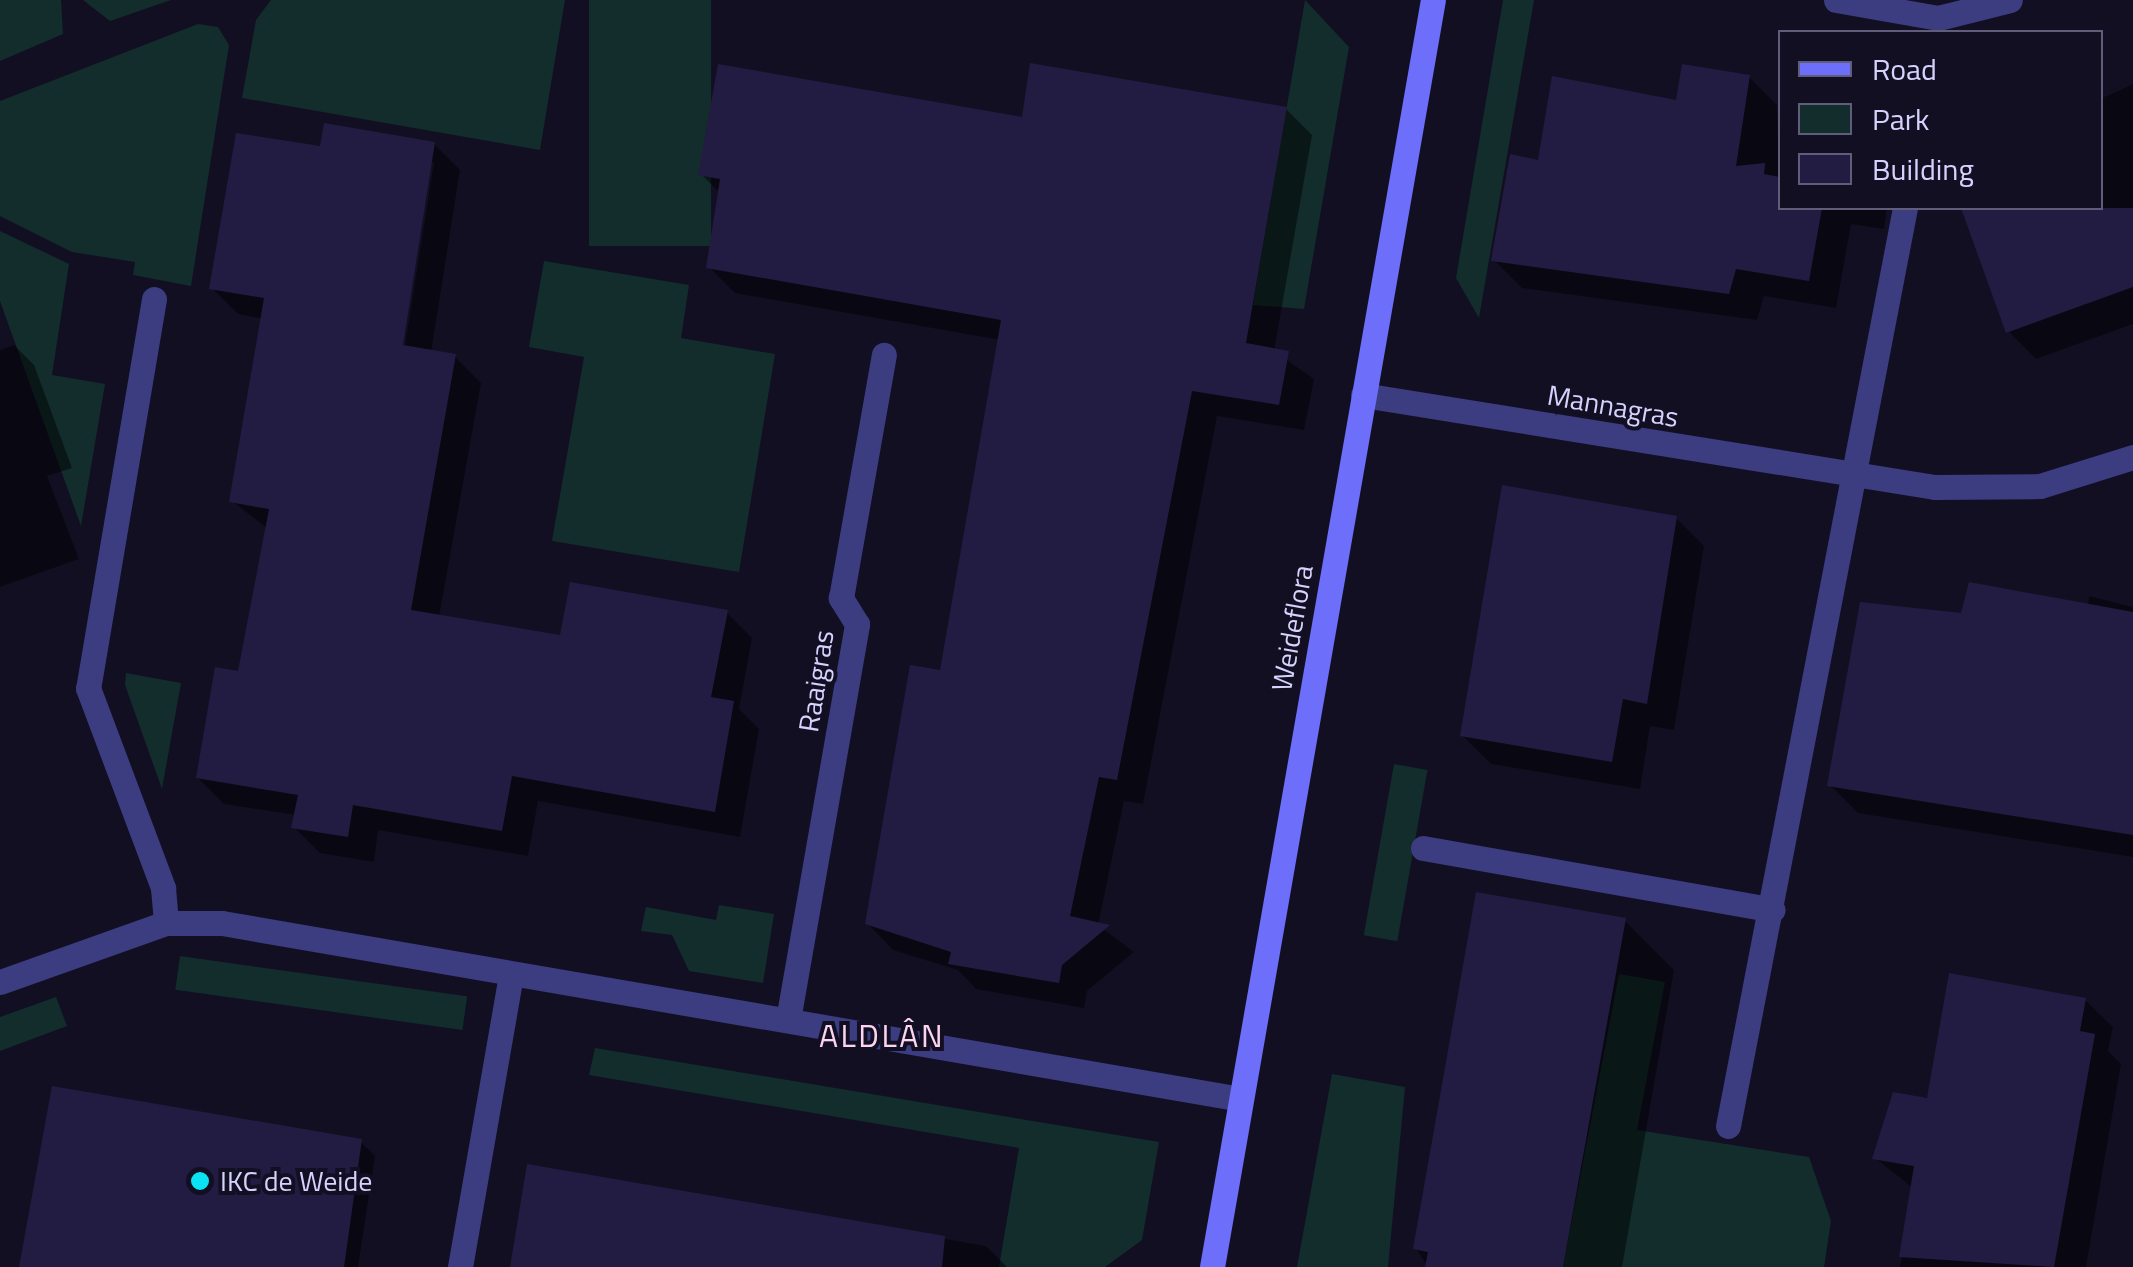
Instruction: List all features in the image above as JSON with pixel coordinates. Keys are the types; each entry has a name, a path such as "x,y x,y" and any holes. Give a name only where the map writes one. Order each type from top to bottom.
{"street":[{"name":"Weideflora","path":"1212,1267 1433,0"},
{"path":"1836,0 1937,25 2010,0"},
{"path":"1728,1126 1773,910 1906,210"},
{"path":"154,299 88,688 164,888 166,924"},
{"name":"Raaigras","path":"788,1020 857,624 841,598 884,355"},
{"name":"Mannagras","path":"1363,395 1853,477 1996,491 2133,457"},
{"path":"1423,848 1773,910"},
{"path":"0,982 166,924 222,923 1241,1099"},
{"path":"460,1267 511,974"}],"green space":[{"path":"0,0 61,0 63,34 0,61"},
{"path":"83,0 171,0 110,21"},
{"path":"271,0 565,0 540,150 242,98 256,20"},
{"path":"589,0 711,0 711,246 589,246"},
{"path":"1305,0 1349,47 1304,309 1253,305"},
{"path":"1503,0 1534,0 1479,318 1456,278"},
{"path":"198,24 218,27 229,45 191,286 133,275 135,262 72,252 0,216 0,101"},
{"path":"0,231 69,264 52,375 105,384 81,526 0,301"},
{"path":"544,261 689,285 681,338 775,354 739,572 552,541 584,357 529,347"},
{"path":"126,673 181,683 162,789 125,685"},
{"path":"1394,764 1427,770 1397,941 1364,935"},
{"path":"719,905 774,914 763,983 689,971 672,935 641,931 646,907 716,920"},
{"path":"180,956 467,996 462,1030 175,990"},
{"path":"1619,974 1665,982 1637,1130 1809,1157 1831,1221 1824,1267 1563,1267"},
{"path":"56,997 67,1026 0,1051 0,1017"},
{"path":"595,1048 1159,1142 1142,1240 1105,1267 999,1267 1019,1148 589,1075"},
{"path":"1332,1074 1405,1087 1388,1267 1297,1267"}],"building":[{"path":"1030,63 1287,107 1246,343 1289,351 1279,405 1192,391 1117,780 1099,777 1070,916 1110,925 1062,965 1059,983 948,964 951,952 865,924 910,665 940,670 1001,320 706,268 720,179 698,175 718,64 1022,117"},
{"path":"1682,64 1750,75 1736,166 1765,163 1764,174 1778,177 1778,210 1822,210 1809,281 1736,269 1729,294 1491,261 1510,154 1538,160 1552,76 1676,100"},
{"path":"324,123 435,142 403,345 456,354 411,610 560,635 570,582 728,610 711,697 734,701 715,812 512,776 502,831 353,805 348,837 291,828 298,795 196,778 215,667 238,671 269,509 229,502 264,298 209,289 236,133 320,146"},
{"path":"2133,208 2133,287 2006,333 1962,210"},
{"path":"1502,485 1677,516 1647,704 1623,699 1612,762 1460,736"},
{"path":"1969,582 2133,612 2133,835 1827,786 1860,602 1961,613"},
{"path":"1476,892 1626,918 1563,1267 1425,1267 1428,1252 1413,1249"},
{"path":"1949,973 2086,998 2080,1031 2095,1034 2054,1267 1899,1257 1914,1166 1872,1159 1893,1092 1927,1098"},
{"path":"52,1086 362,1139 344,1267 19,1267"},
{"path":"527,1164 945,1236 942,1267 510,1267"}],"place":[{"name":"IKC de Weide","path":"200,1181"}],"district":[{"name":"ALDLÂN","path":"882,1035"}]}
